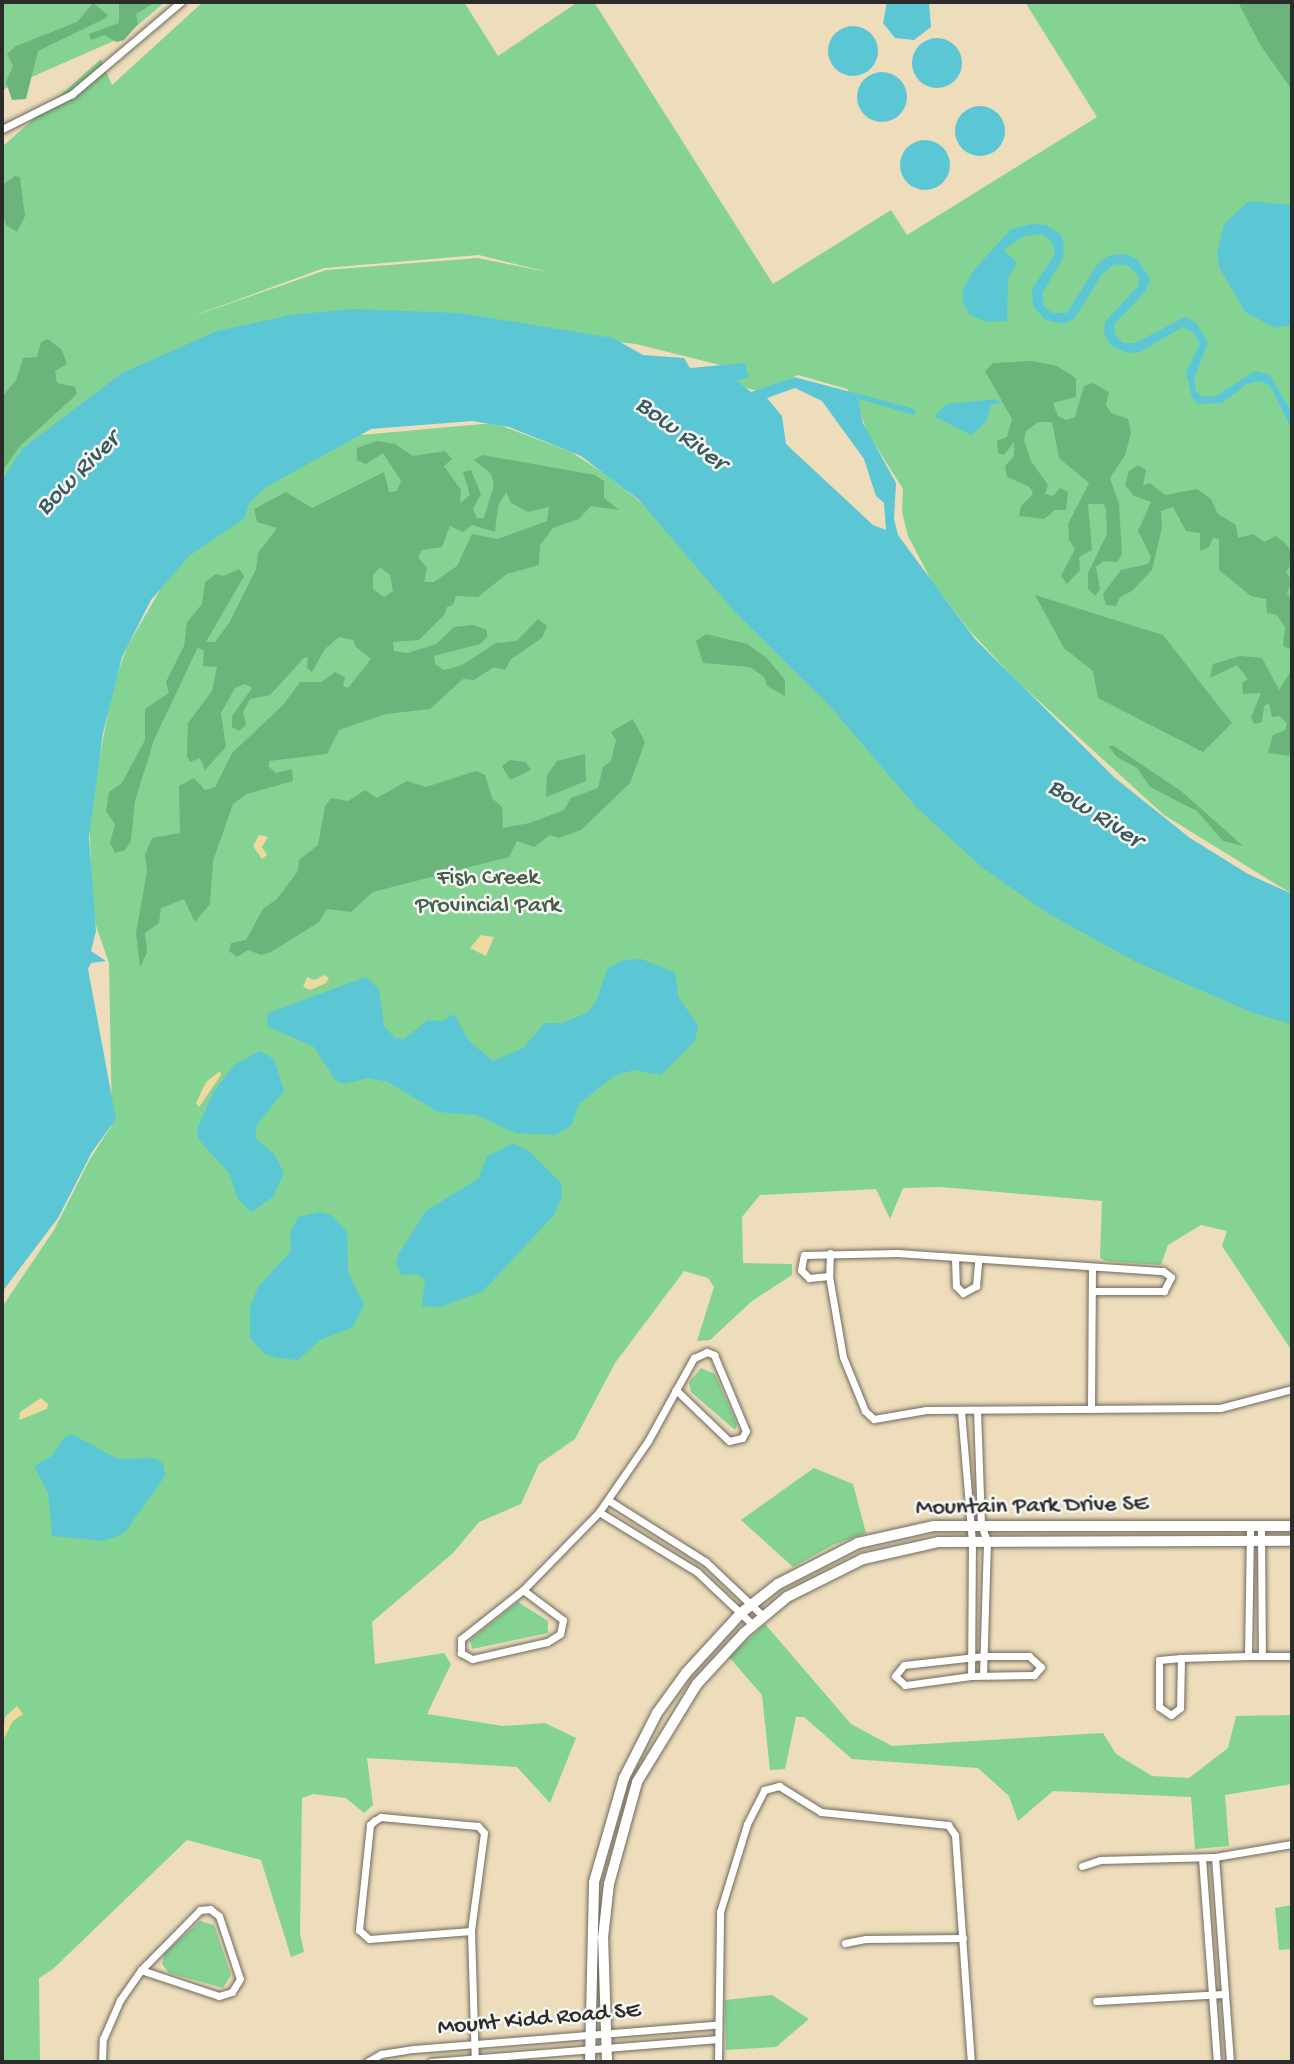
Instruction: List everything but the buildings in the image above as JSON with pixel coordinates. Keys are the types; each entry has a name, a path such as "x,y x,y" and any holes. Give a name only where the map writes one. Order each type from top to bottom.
{"street":[{"path":"2,129 72,94 181,2"},
{"path":"831,1253 829,1276 843,1357 865,1411 874,1419 926,1410 1220,1408 1292,1389"},
{"path":"829,1276 809,1278 801,1270 800,1262 804,1255 831,1253 1163,1271 1171,1277 1164,1291 1092,1291"},
{"path":"956,1259 956,1286 963,1293 976,1286 978,1261"},
{"path":"1091,1408 1092,1268"},
{"path":"523,1590 562,1620 560,1634 547,1642 472,1659 461,1653 461,1639 523,1590 599,1512 648,1441 676,1390 694,1358 707,1352 714,1355 746,1431 742,1438 729,1441 676,1390"},
{"path":"976,1410 981,1524 987,1541 983,1675"},
{"path":"961,1411 967,1524 972,1541 968,1658 971,1675"},
{"path":"608,1500 677,1542 753,1604 763,1616"},
{"path":"599,1512 671,1555 753,1625"},
{"name":"Mountain Park Drive SE","path":"590,2062 588,2035 593,1882 624,1778 657,1713 707,1648 741,1613 798,1572 858,1543 908,1530 967,1524 1292,1526"},
{"path":"1250,1526 1256,1541 1262,1656"},
{"path":"1248,1656 1256,1541 1261,1526"},
{"name":"Mountain Park Drive SE","path":"607,2062 603,1938 609,1884 637,1782 697,1684 763,1616 806,1585 863,1559 911,1545 972,1541 1292,1541"},
{"path":"671,1555 677,1542"},
{"path":"984,1656 1029,1657 1041,1667 1034,1675 971,1675 905,1685 895,1676 904,1665 984,1656"},
{"path":"1181,1658 1180,1708 1171,1715 1159,1707 1158,1660 1181,1658 1292,1656"},
{"path":"718,2062 715,2025 720,1912 747,1824 764,1790 779,1786 821,1812 948,1825 955,1835 971,2062"},
{"path":"471,1931 369,1939 359,1930 370,1825 374,1821 381,1817 478,1826 484,1833 471,1931 472,2046 475,2061"},
{"path":"1082,1866 1100,1860 1215,1857 1292,1844"},
{"path":"1215,1857 1230,2062"},
{"path":"1202,1858 1217,2062"},
{"path":"102,2062 103,2039 120,2000 141,1970 200,1910 210,1909 219,1916 240,1979 232,1992 219,1996 141,1970"},
{"path":"845,1943 866,1939 963,1938"},
{"path":"1096,2001 1225,1994"},
{"name":"Mount Kidd Road SE","path":"367,2062 381,2054 715,2025"},
{"name":"Mount Kidd Road SE","path":"431,2062 475,2061 715,2039"}],"green space":[{"path":"2,2 165,2 125,36 2,90"},
{"path":"119,2 156,2 136,14 138,24 124,40 117,42 104,35 91,40 89,34 119,23"},
{"path":"203,2 464,2 498,56 578,2 594,2 773,284 891,210 907,235 1097,117 1025,2 1292,2 1292,894 1164,815 1017,681 969,630 931,580 908,536 902,512 903,489 867,432 856,399 847,389 798,375 758,391 738,386 736,369 636,344 559,335 2,596 2,147 101,59 112,85","holes":["479,255 552,273 478,258 326,270 182,320 324,268"]},
{"path":"1238,2 1292,2 1292,90 1261,46"},
{"path":"93,3 108,15 106,18 38,51 26,99 12,100 6,82 13,66 7,54 16,46 77,22"},
{"path":"15,176 20,177 25,216 17,232 6,225 2,210 2,185"},
{"path":"48,339 62,350 67,364 55,371 57,383 75,387 77,394 20,446 2,471 2,397 16,380 23,358 37,357 41,342"},
{"path":"1032,361 1057,366 1076,378 1076,397 1053,403 1058,416 1066,420 1075,417 1084,386 1093,383 1109,392 1106,405 1111,413 1128,419 1131,433 1125,455 1110,478 1119,504 1122,554 1117,562 1103,561 1096,567 1100,589 1095,596 1088,589 1088,573 1107,534 1106,509 1103,504 1088,504 1092,550 1079,557 1080,570 1067,584 1061,576 1075,549 1069,540 1068,524 1089,483 1059,458 1052,422 1038,422 1026,431 1024,440 1031,461 1048,485 1045,494 1053,496 1060,488 1068,492 1066,510 1055,510 1044,519 1019,516 1021,506 1033,494 1030,487 1007,477 1005,466 1014,456 1014,442 1004,455 998,453 997,441 1007,437 1012,419 985,371 993,363"},
{"name":"Fish Creek Provincial Park","path":"494,423 571,452 605,474 1292,1022 1292,1351 1222,1246 1227,1231 1201,1225 1168,1245 1161,1265 1106,1261 1100,1258 1102,1201 941,1187 903,1188 890,1219 876,1189 760,1195 742,1217 743,1263 792,1264 792,1275 752,1301 710,1340 697,1341 714,1287 708,1278 684,1271 615,1363 575,1439 539,1464 521,1504 479,1522 453,1553 372,1622 375,1664 444,1653 451,1664 427,1714 503,1726 545,1723 576,1738 550,1803 517,1767 367,1758 373,1805 364,1813 346,1798 313,1794 302,1798 300,1933 304,1952 291,1957 261,1860 187,1840 53,1969 39,1978 40,2062 2,2062 2,1307 54,1230 90,1159 112,1125 109,963 93,917 89,814 113,686 127,647 160,590 100,565 371,429 361,435"},
{"path":"377,441 395,444 413,456 445,451 452,459 444,466 461,490 460,503 470,495 463,472 471,470 481,494 473,509 477,518 484,518 494,485 491,474 474,460 482,455 595,475 604,481 604,498 619,510 591,506 579,519 553,528 540,545 539,565 507,574 478,597 456,596 453,605 447,607 445,614 419,640 393,642 394,651 408,653 436,644 454,627 473,625 487,630 487,637 480,644 434,656 435,664 444,670 462,665 496,643 517,641 538,619 547,626 542,638 511,659 505,670 494,667 474,680 463,679 430,709 386,714 339,730 327,754 269,761 269,767 276,773 292,769 293,781 247,794 233,804 213,861 210,904 195,922 184,899 161,908 159,923 145,933 147,953 140,967 136,933 147,871 145,855 152,838 180,833 179,786 194,778 205,790 215,787 232,753 284,704 300,682 321,682 335,672 345,677 343,686 348,688 371,659 356,647 353,640 339,637 325,649 312,672 307,668 308,657 304,658 270,695 250,699 243,712 246,725 239,731 232,727 232,716 252,688 245,684 235,688 221,713 226,747 205,770 200,758 190,762 187,756 188,723 212,691 217,667 203,666 204,651 198,647 154,740 135,801 131,841 125,850 115,853 110,843 115,824 106,811 109,792 122,783 145,740 145,709 169,693 166,682 184,646 187,622 202,604 205,582 216,574 223,576 239,569 244,576 206,642 215,642 229,623 256,569 258,553 277,528 257,522 254,509 286,492 312,508 384,472 389,492 397,491 401,481 383,453 366,464 357,460 357,448","holes":["506,492 511,503 528,512 549,507 547,521 498,539 472,534 457,566 434,582 424,582 427,568 418,557 422,550 442,547 450,526 463,532 472,525 495,532 498,506","380,567 390,575 393,591 384,597 373,589 373,575"]},
{"path":"1138,465 1146,470 1143,485 1150,483 1165,495 1197,489 1211,499 1218,514 1236,525 1238,538 1253,534 1264,542 1276,536 1284,542 1292,552 1292,563 1286,572 1292,581 1287,593 1292,600 1292,650 1283,646 1285,627 1277,615 1267,613 1266,599 1251,596 1219,570 1219,539 1213,538 1209,547 1200,551 1200,533 1186,531 1173,507 1161,511 1162,528 1152,570 1132,591 1120,597 1116,606 1106,605 1103,594 1121,570 1148,564 1151,557 1138,531 1151,502 1134,496 1125,485 1129,471"},
{"path":"1035,595 1163,635 1232,723 1203,752 1098,698 1093,671 1064,648"},
{"path":"706,634 747,644 766,657 785,680 785,696 767,686 764,677 750,667 703,663 696,641"},
{"path":"1240,656 1262,658 1279,690 1292,669 1292,756 1268,753 1273,735 1285,730 1287,723 1279,716 1272,717 1269,703 1264,706 1262,722 1254,724 1251,717 1261,693 1243,694 1242,683 1248,679 1237,665 1210,678 1213,664"},
{"path":"633,719 645,742 630,783 581,830 559,838 550,835 534,847 517,841 509,857 373,892 351,912 327,909 319,922 271,952 261,955 248,950 237,957 229,951 231,943 246,940 263,909 277,899 298,871 299,860 318,845 325,806 331,798 348,801 365,790 377,798 407,781 426,787 476,771 485,775 492,798 502,807 503,828 530,823 564,810 571,798 598,788 603,767 611,761 616,740 611,732"},
{"path":"1108,746 1114,746 1181,791 1243,846 1223,841 1197,811 1150,787 1137,768 1117,757"},
{"path":"585,754 586,781 546,797 547,775 557,761"},
{"path":"510,760 526,762 531,770 510,780 502,766"},
{"path":"701,1368 715,1374 737,1425 735,1430 691,1392 689,1382"},
{"path":"814,1468 853,1484 866,1533 833,1545 793,1567 741,1520"},
{"path":"518,1602 548,1621 548,1633 472,1649 470,1640"},
{"path":"765,1624 851,1724 892,1746 1103,1733 1116,1754 1152,1776 1189,1778 1228,1748 1236,1716 1292,1715 1292,1784 1225,1795 1229,1846 1195,1849 1191,1797 1053,1791 1018,1821 1009,1796 978,1768 852,1759 804,1717 796,1717 785,1769 770,1770 762,1695 729,1657"},
{"path":"1292,1905 1292,1949 1279,1950 1275,1908"},
{"path":"200,1921 214,1925 231,1975 223,1988 169,1973 162,1964 164,1954"},
{"path":"772,1995 809,2019 776,2047 726,2050 725,2000"}],"sand":[{"path":"259,835 268,837 262,847 267,855 262,859 253,846"},
{"path":"481,935 494,937 486,956 470,948"},
{"path":"325,975 329,978 326,983 310,990 303,987 307,977 314,980"},
{"path":"220,1071 221,1075 199,1107 196,1103 206,1082"},
{"path":"41,1398 48,1404 47,1409 19,1420 20,1412"},
{"path":"17,1706 23,1714 13,1721 2,1742 5,1717"}],"water":[{"path":"887,2 929,2 931,27 914,40 895,38 883,23"},
{"path":"853,26 871,33 878,51 871,69 853,76 835,69 828,51 835,33"},
{"path":"937,38 955,45 962,63 955,81 937,88 919,81 912,63 919,45"},
{"path":"882,72 900,79 907,97 900,115 882,122 864,115 857,97 864,79"},
{"path":"980,106 998,113 1005,131 998,149 980,156 962,149 955,131 962,113"},
{"path":"925,140 943,147 950,165 943,183 925,190 907,183 900,165 907,147"},
{"path":"1249,201 1292,205 1292,325 1275,328 1245,312 1220,269 1217,254 1224,224"},
{"path":"1031,224 1046,225 1060,234 1064,244 1063,258 1043,292 1043,305 1052,313 1067,313 1097,265 1108,256 1124,254 1137,259 1150,279 1146,291 1115,323 1115,335 1123,343 1135,343 1185,317 1196,323 1208,342 1194,379 1196,392 1203,397 1216,396 1255,371 1270,375 1292,413 1292,429 1270,386 1260,381 1247,384 1222,403 1199,404 1192,398 1186,372 1200,344 1193,332 1183,327 1140,352 1127,353 1112,346 1104,334 1105,322 1139,285 1138,275 1127,265 1115,264 1102,274 1074,319 1062,324 1044,319 1033,306 1032,289 1055,254 1052,242 1042,234 1024,236 1003,250 1017,263 1008,278 1007,321 987,322 970,315 963,304 963,289 974,270 1011,229"},
{"name":"Bow River","path":"352,309 460,313 613,338 643,355 684,358 690,368 745,363 749,377 737,381 751,392 794,377 915,409 915,415 858,399 863,423 896,483 894,519 898,535 975,639 1115,778 1190,838 1248,874 1292,894 1292,1024 1253,1013 1136,962 1049,914 983,868 916,807 829,705 733,610 640,501 581,456 509,427 472,421 371,429 266,487 249,503 245,518 189,556 151,600 122,657 103,733 89,837 96,931 91,951 106,961 91,963 88,969 116,1119 92,1152 58,1218 2,1292 2,480 23,448 122,373 217,331 290,315","holes":["795,388 822,401 864,459 876,496 884,503 886,530 873,525 786,444 782,416 767,398"]},
{"path":"996,399 1001,403 991,405 986,422 971,435 934,416 947,404"},
{"path":"642,959 675,973 679,998 698,1025 695,1041 661,1075 634,1070 614,1076 579,1104 571,1126 555,1135 516,1133 476,1115 438,1112 388,1082 368,1078 345,1084 336,1081 314,1047 267,1026 268,1013 366,977 379,989 384,1026 395,1038 404,1039 428,1020 442,1021 454,1014 469,1041 493,1061 523,1048 545,1023 562,1023 587,1013 596,1002 607,969 623,960"},
{"path":"259,1051 274,1059 284,1091 257,1125 255,1138 274,1154 284,1173 273,1197 251,1212 238,1199 229,1173 199,1140 197,1129 214,1091 234,1065"},
{"path":"513,1143 529,1151 561,1183 562,1196 554,1215 483,1291 440,1307 422,1306 425,1280 417,1274 401,1275 396,1263 399,1253 426,1211 479,1178 486,1157"},
{"path":"319,1212 331,1215 347,1232 348,1272 364,1305 353,1327 320,1340 298,1360 265,1354 250,1338 250,1307 258,1287 291,1251 290,1233 298,1217"},
{"path":"72,1434 118,1459 155,1458 163,1464 165,1476 125,1532 115,1537 103,1541 52,1536 48,1493 34,1466 52,1456 64,1438"}]}
